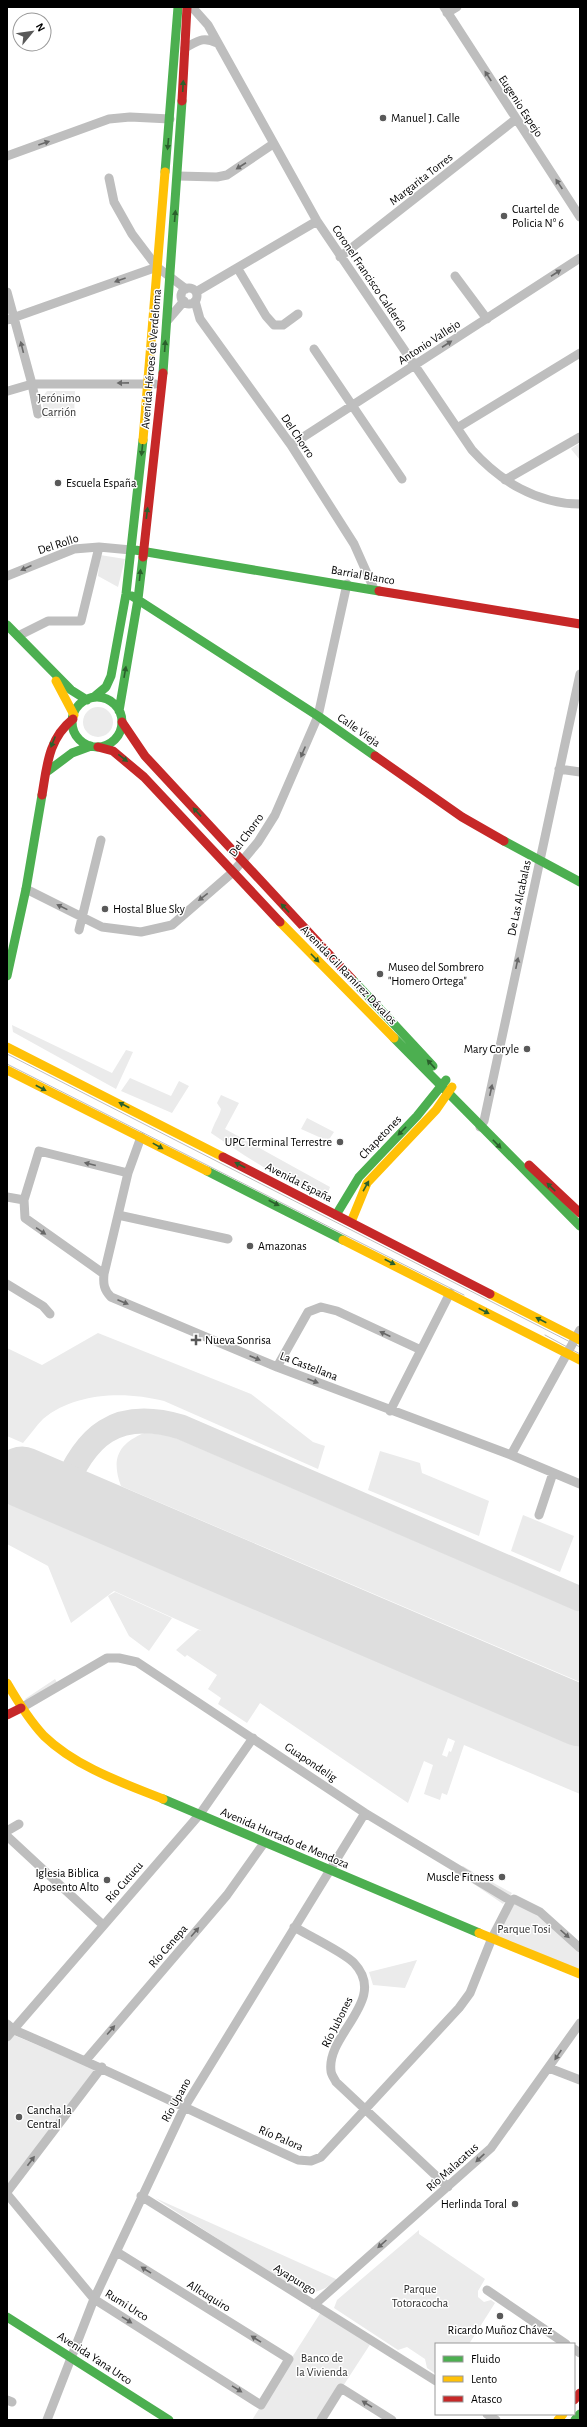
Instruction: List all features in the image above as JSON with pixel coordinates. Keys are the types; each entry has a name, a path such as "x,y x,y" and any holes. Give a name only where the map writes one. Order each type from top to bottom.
{"main road":[{"name":"Avenida Héroes de Verdeloma","path":"91,698 106,687 111,676 126,594 149,383 178,7"},
{"name":"Avenida Héroes de Verdeloma","path":"119,710 138,599 142,552 162,384 178,176 187,7"},
{"name":"Del Rollo","path":"131,550 142,552"},
{"name":"Barrial Blanco","path":"142,552 347,584 580,624"},
{"name":"Calle Vieja","path":"126,594 138,599 318,716 462,817 539,861 580,882"},
{"name":"Avenida Gil Ramírez Dávalos","path":"7,625 49,670 71,690 91,698 112,702 119,710 122,722 145,756 447,1087 579,1223"},
{"name":"Avenida Gil Ramírez Dávalos","path":"49,670 73,717 75,733 79,739 94,746 113,751 133,766 233,872 447,1087"},
{"path":"7,976 26,889 48,771 50,750 55,736 62,726 73,717 79,706 91,698"},
{"path":"48,771 72,753 112,742 118,736 122,722"},
{"name":"Avenida España","path":"7,1046 336,1215 579,1336"},
{"path":"7,1070 580,1360"},
{"name":"Chapetones","path":"336,1215 359,1176 447,1087"},
{"name":"Chapetones","path":"351,1222 367,1183 436,1110 447,1087"},
{"name":"Avenida Gil Ramírez Dávalos","path":"482,1124 580,1213"},
{"name":"Avenida Hurtado de Mendoza","path":"7,1683 21,1708 52,1742 80,1762 120,1782 200,1814 264,1844 580,1974"},
{"path":"7,1715 21,1708"},
{"name":"Avenida Yana Urco","path":"7,2317 169,2420"},
{"path":"575,2420 580,2414"}],"street":[{"name":"Coronel Francisco Calderón","path":"192,7 208,25 317,221 340,257 457,428 488,468 505,480 539,497 569,504 580,504"},
{"path":"446,10 457,7"},
{"name":"Eugenio Espejo","path":"446,10 580,217"},
{"path":"185,48 201,38 208,38 217,43"},
{"path":"7,156 109,119 170,119"},
{"name":"Margarita Torres","path":"340,257 516,119"},
{"path":"178,176 217,177 227,175 274,144"},
{"path":"109,178 114,202 132,234 157,267 186,289"},
{"path":"184,301 191,303 196,297 238,269 317,221"},
{"name":"Antonio Vallejo","path":"291,446 580,258"},
{"path":"11,319 157,267"},
{"path":"238,269 274,325 283,325 298,314"},
{"path":"455,276 487,319"},
{"path":"184,301 182,295 186,289 192,288 196,297"},
{"path":"7,292 11,319 32,384 38,414"},
{"name":"Del Chorro","path":"196,297 200,319 291,446 354,544 374,589"},
{"path":"167,321 184,301"},
{"path":"314,349 402,479"},
{"path":"457,428 580,353"},
{"path":"8,391 32,384 162,384"},
{"path":"505,480 580,437"},
{"path":"18,636 48,620 81,621 99,547"},
{"name":"Del Rollo","path":"7,576 74,549 99,547 131,550"},
{"name":"Del Chorro","path":"26,889 102,927 141,932 156,930 172,925 233,872 267,829 280,805 318,716 347,584"},
{"name":"De Las Alcabalas","path":"482,1124 580,674"},
{"path":"559,769 580,772"},
{"path":"79,930 102,840"},
{"path":"128,1173 39,1151 24,1200 25,1218 104,1274 128,1173 141,1137"},
{"path":"7,1197 24,1200"},
{"path":"118,1215 228,1239"},
{"name":"La Castellana","path":"104,1274 104,1287 111,1297 277,1367 390,1411 511,1455 580,1484"},
{"path":"7,1284 43,1306 50,1314"},
{"path":"390,1411 450,1293"},
{"path":"277,1367 308,1312 321,1307 337,1311 420,1350"},
{"path":"511,1455 579,1336"},
{"path":"539,1515 553,1473"},
{"name":"Guapondelig","path":"21,1708 111,1657 139,1663 365,1812 511,1901 514,1899 540,1912 580,1948"},
{"name":"Río Cutucu","path":"7,2037 10,2027 103,1925 200,1814 254,1738"},
{"name":"Río Upano","path":"47,2420 70,2356 94,2299 117,2252 141,2196 184,2108 365,1812"},
{"path":"7,1831 19,1824"},
{"path":"7,1836 103,1925"},
{"name":"Río Cenepa","path":"86,2060 227,1895 264,1844"},
{"name":"Río Palora","path":"10,2027 102,2067 184,2108 298,2160 311,2161 320,2157 459,2008 470,1993 492,1938 511,1901"},
{"name":"Río Jubones","path":"294,1927 354,1962 364,1981 365,1991 361,2003 333,2056 331,2072 336,2082 448,2187"},
{"name":"Río Malacatus","path":"314,2304 491,2148 580,2023"},
{"path":"7,2193 102,2067"},
{"path":"549,2068 580,2080"},
{"name":"Rumi Urco","path":"7,2193 94,2299 261,2405"},
{"name":"Ayapungo","path":"141,2196 435,2380"},
{"name":"Allcuquiro","path":"117,2252 289,2359 261,2405"},
{"path":"487,2290 565,2343"},
{"path":"321,2420 341,2388 392,2420"}],"green space":[{"name":"Jerónimo Carrión","path":"47,391 75,391 74,418 43,418 43,396"},
{"path":"580,443 580,460 571,449"},
{"path":"100,555 125,559 118,587 98,576"},
{"path":"98,707 108,712 113,722 108,732 98,737 88,732 83,722 88,712"},
{"path":"12,1025 112,1073 126,1050 133,1052 116,1089 13,1032"},
{"path":"130,1078 171,1096 179,1081 189,1086 172,1113 121,1091"},
{"path":"221,1095 239,1103 225,1129 330,1187 327,1195 281,1177 211,1133 221,1109 217,1103"},
{"path":"307,1118 334,1132 328,1141 301,1129"},
{"path":"98,1333 251,1394 313,1442 325,1446 318,1469 164,1401 134,1396 101,1396 70,1403 43,1419 23,1443 7,1436 7,1348 42,1365"},
{"path":"144,1433 169,1435 580,1612 580,1682 121,1486 117,1468 119,1454 128,1442"},
{"path":"380,1451 420,1463 422,1473 489,1501 479,1536 368,1490"},
{"path":"7,1501 580,1746 580,1794 464,1745 447,1795 442,1793 440,1800 424,1794 433,1765 424,1761 408,1803 260,1703 247,1723 218,1704 221,1698 208,1689 217,1675 187,1655 185,1657 176,1650 198,1630 202,1631 114,1591 71,1623 48,1566 7,1544","holes":["448,1738 455,1741 451,1752 449,1751 447,1757 442,1755"]},
{"path":"523,1515 574,1536 560,1572 511,1551"},
{"path":"115,1592 172,1618 149,1651 129,1636 108,1596"},
{"path":"55,1679 58,1684 28,1703 25,1699"},
{"path":"463,1866 473,1872 471,1876 487,1886 490,1881 512,1893 509,1898 507,1898 503,1904 465,1878 454,1873"},
{"name":"Parque Tosi","path":"515,1902 558,1929 580,1949 580,1972 497,1938 500,1929"},
{"path":"417,1960 405,1988 373,1985 369,1972"},
{"path":"11,2034 97,2070 7,2188 7,2040"},
{"path":"155,2198 338,2280 318,2291 308,2293 297,2290"},
{"name":"Parque Totoracocha","path":"419,2230 419,2234 485,2279 478,2291 478,2297 484,2302 491,2300 495,2303 470,2343 435,2343 435,2373 427,2368 425,2359 407,2347 398,2350 334,2308 337,2300"},
{"name":"Banco de la Vivienda","path":"321,2312 371,2343 321,2420 252,2420"}],"taxiway":[{"path":"62,1494 71,1473 81,1456 93,1442 106,1431 121,1424 138,1421 158,1422 181,1427 580,1599"}],"runway":[{"path":"22,1477 580,1716"}],"tram line":[{"path":"7,1054 580,1347"},
{"path":"7,1064 464,1295"},
{"path":"545,1335 580,1354"}],"traffic: fast":[{"path":"165,172 178,7"},
{"path":"163,373 182,101"},
{"path":"94,697 106,687 111,676 126,594 143,440"},
{"path":"135,550 379,591"},
{"path":"119,711 138,599 143,557"},
{"path":"132,596 318,716 375,756"},
{"path":"7,625 71,690 87,700"},
{"path":"97,697 106,699 117,708 122,722 120,731 111,742 97,747 88,745 77,736 72,722 74,713 83,702 97,697"},
{"path":"48,771 72,753 91,746"},
{"path":"7,976 26,889 42,795"},
{"path":"504,841 580,882"},
{"path":"352,979 433,1066"},
{"path":"394,1038 580,1226"},
{"path":"336,1215 359,1177 417,1116 446,1080"},
{"path":"207,1171 343,1240"},
{"path":"163,1799 479,1933"},
{"path":"7,2317 169,2420"},
{"path":"575,2420 580,2414"}],"traffic: slow":[{"path":"143,440 165,172"},
{"path":"56,681 74,715"},
{"path":"280,922 394,1038"},
{"path":"7,1047 223,1157"},
{"path":"7,1070 207,1171"},
{"path":"351,1222 367,1183 436,1110 452,1087"},
{"path":"343,1240 580,1360"},
{"path":"490,1294 580,1340"},
{"path":"7,1683 33,1724 44,1736 70,1757 100,1773 163,1799"},
{"path":"479,1933 580,1974"},
{"path":"558,2420 562,2415"}],"traffic: jam":[{"path":"182,101 187,7"},
{"path":"143,557 163,373"},
{"path":"379,591 580,624"},
{"path":"42,795 47,763 54,744 58,735 73,719"},
{"path":"122,722 145,756 352,979"},
{"path":"98,747 113,751 144,777 280,922"},
{"path":"375,756 462,817 504,841"},
{"path":"223,1157 490,1294"},
{"path":"529,1165 580,1213"},
{"path":"7,1715 21,1708"},
{"path":"575,2399 580,2393"}],"place":[{"name":"Manuel J. Calle","path":"383,118"},
{"name":"Cuartel de Policia N° 6","path":"504,216"},
{"name":"Escuela España","path":"58,483"},
{"name":"Hostal Blue Sky","path":"105,909"},
{"name":"Museo del Sombrero \"Homero Ortega\"","path":"380,974"},
{"name":"Mary Coryle","path":"527,1049"},
{"name":"UPC Terminal Terrestre","path":"340,1142"},
{"name":"Amazonas","path":"250,1246"},
{"name":"Nueva Sonrisa","path":"196,1340"},
{"name":"Muscle Fitness","path":"502,1877"},
{"name":"Iglesia Biblica Aposento Alto","path":"107,1880"},
{"name":"Cancha la Central","path":"19,2117"},
{"name":"Herlinda Toral","path":"515,2204"},
{"name":"Ricardo Muñoz Chávez","path":"500,2316"}]}
